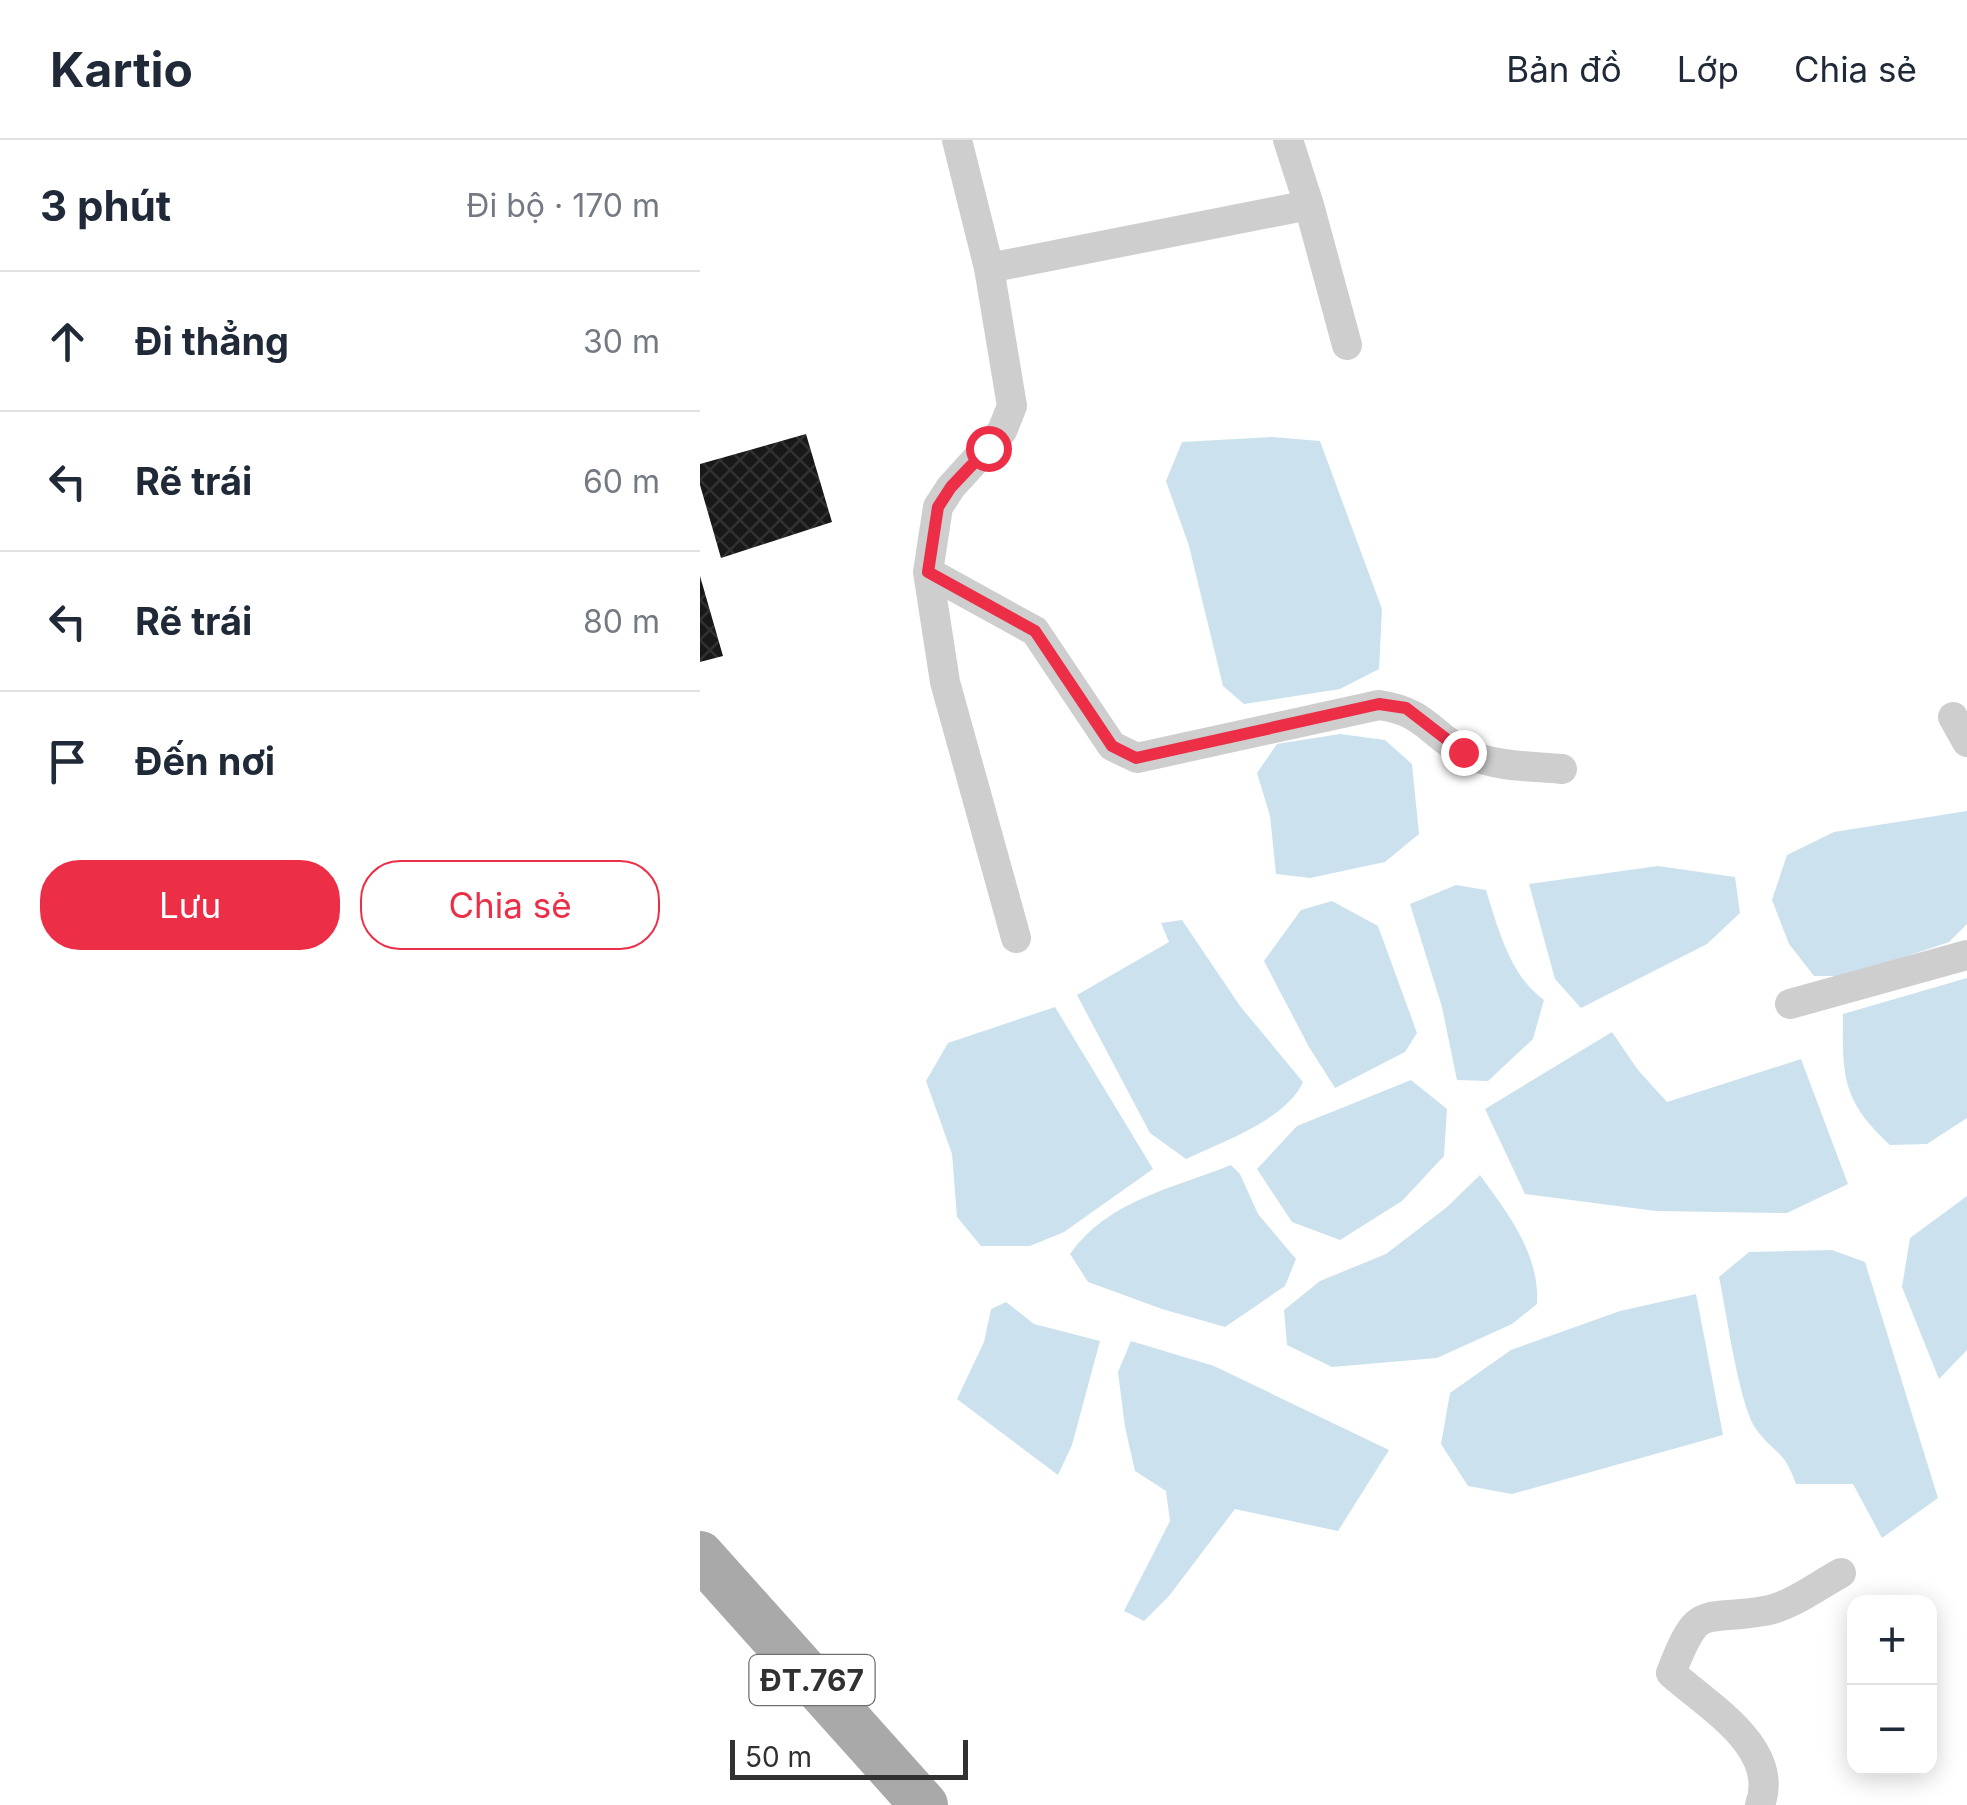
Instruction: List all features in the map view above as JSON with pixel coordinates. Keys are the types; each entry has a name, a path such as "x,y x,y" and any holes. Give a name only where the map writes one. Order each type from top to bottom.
{"main road":[{"name":"ĐT.767","path":"700,1555 924,1805"}],"street":[{"path":"957,140 988,268 1012,406 1002,430 938,507 928,572 944,682 1016,938"},
{"path":"1288,140 1347,345"},
{"path":"988,268 1309,205"},
{"path":"928,572 1035,631 1112,746 1136,758 1379,704 1406,708 1463,752 1492,764 1562,768"},
{"path":"1790,1004 1967,955"},
{"path":"1760,1805 1766,1786 1761,1764 1749,1743 1671,1673 1690,1630 1705,1616 1764,1611 1841,1573"}],"water":[{"path":"1272,437 1320,441 1382,609 1379,669 1340,689 1244,704 1223,686 1189,546 1166,481 1182,442"},
{"path":"1340,734 1385,740 1412,764 1419,834 1385,862 1310,878 1276,874 1270,816 1257,773 1277,744"},
{"path":"1967,811 1967,924 1949,942 1848,976 1814,976 1789,944 1772,900 1787,855 1834,832"},
{"path":"1658,866 1735,877 1740,913 1707,944 1581,1008 1555,979 1529,884"},
{"path":"1456,885 1486,890 1514,965 1544,1000 1533,1039 1488,1081 1457,1080 1442,1007 1410,904"},
{"path":"1332,901 1378,926 1417,1033 1405,1052 1335,1088 1264,961 1301,910"},
{"path":"1182,920 1240,1006 1303,1082 1295,1095 1268,1118 1186,1159 1150,1133 1077,995 1169,942 1161,923"},
{"path":"1967,978 1967,1118 1927,1144 1890,1145 1862,1115 1848,1086 1843,1014"},
{"path":"1055,1007 1153,1169 1064,1232 1030,1246 981,1246 957,1217 952,1154 926,1081 948,1043"},
{"path":"1612,1032 1638,1070 1667,1102 1801,1059 1848,1184 1787,1213 1656,1211 1525,1194 1485,1109"},
{"path":"1411,1080 1447,1109 1444,1156 1402,1201 1340,1240 1292,1222 1257,1169 1297,1126"},
{"path":"1231,1165 1240,1174 1258,1214 1296,1259 1285,1286 1225,1327 1088,1282 1070,1254 1103,1221 1143,1198"},
{"path":"1480,1175 1528,1251 1537,1286 1537,1304 1512,1324 1437,1358 1332,1367 1287,1345 1284,1310 1320,1281 1386,1254 1447,1207"},
{"path":"1967,1196 1967,1350 1939,1379 1902,1287 1910,1238"},
{"path":"1832,1250 1865,1262 1938,1498 1882,1538 1853,1484 1796,1484 1783,1458 1756,1429 1739,1379 1719,1277 1749,1252"},
{"path":"1696,1294 1723,1435 1512,1494 1468,1486 1441,1444 1450,1393 1511,1350 1620,1311"},
{"path":"1006,1302 1034,1324 1100,1341 1072,1445 1058,1475 957,1399 984,1342 991,1309"},
{"path":"1131,1341 1214,1366 1389,1450 1338,1531 1235,1509 1169,1596 1144,1621 1124,1611 1170,1521 1166,1491 1135,1471 1125,1427 1118,1372"}],"building":[{"path":"806,434 832,522 721,558 700,485 700,464"},
{"path":"700,576 723,656 700,662"}],"route":[{"path":"988,448 951,487 938,507 928,572 1035,631 1112,746 1124,754 1136,758 1379,704 1406,708 1463,752"}]}
